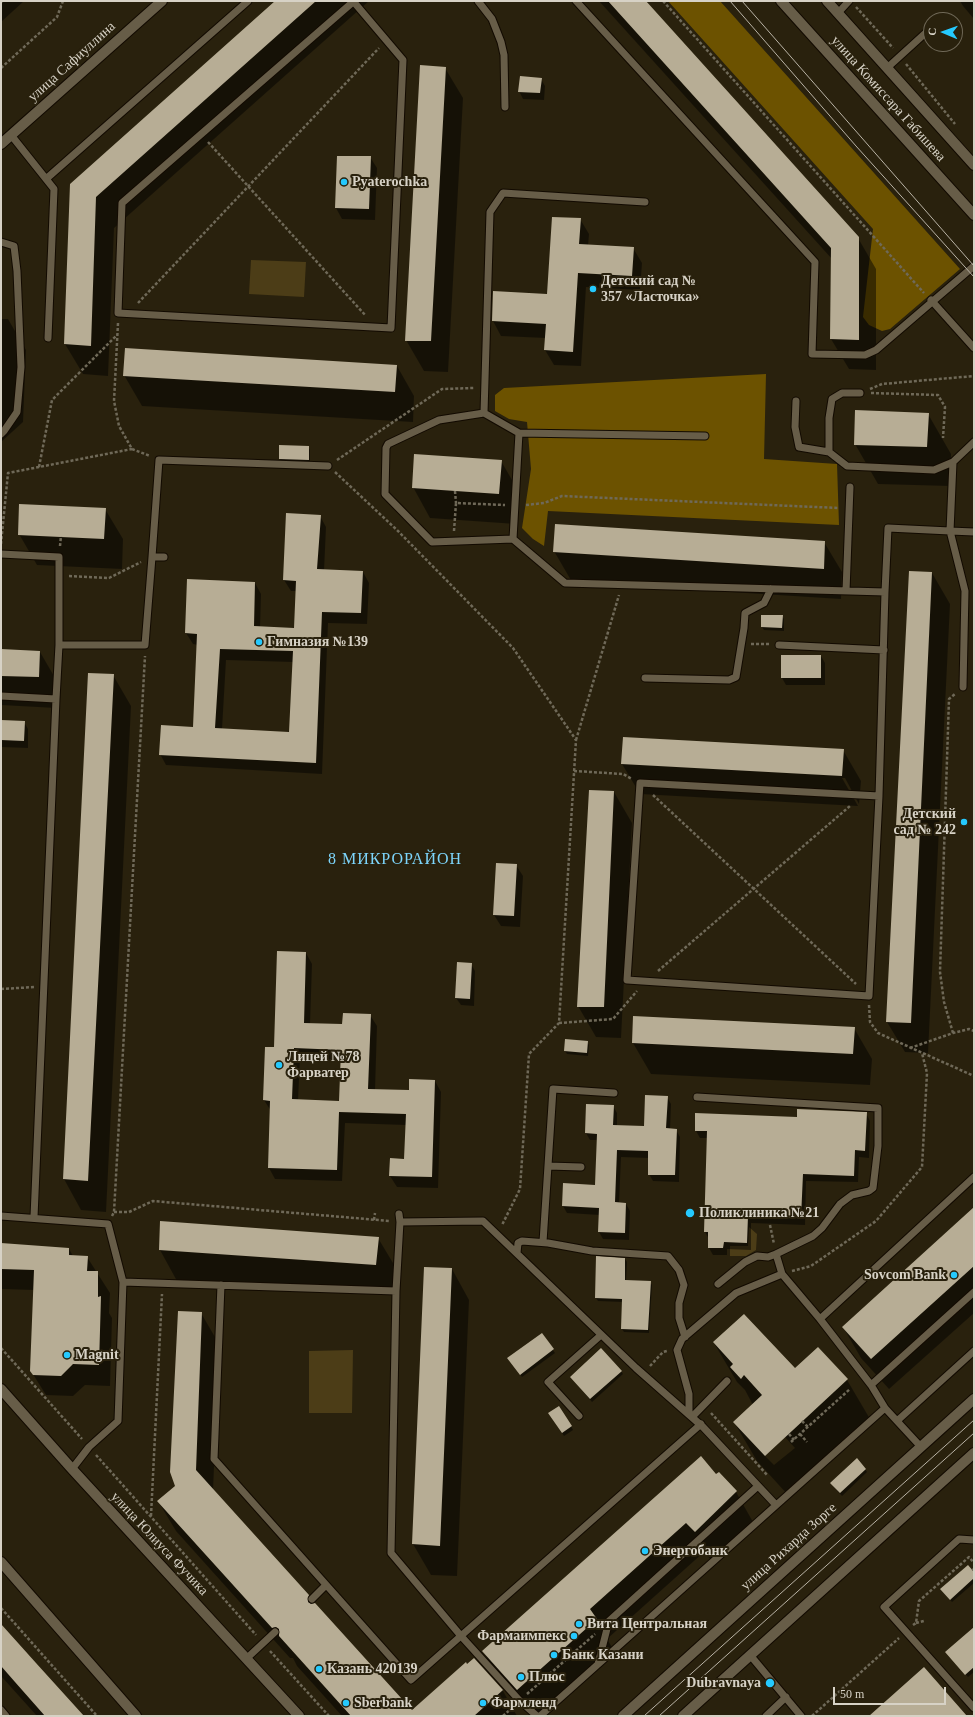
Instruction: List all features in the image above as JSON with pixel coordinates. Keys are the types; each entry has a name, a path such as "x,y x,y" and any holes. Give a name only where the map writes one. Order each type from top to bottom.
{"street":[{"name":"улица Сафиуллина","path":"1,144 162,1"},
{"name":"улица Комиссара Габишева","path":"781,1 974,215"},
{"path":"827,1 974,165"},
{"name":"улица Юлиуса Фучика","path":"1,1389 72,1469 299,1716"},
{"name":"улица Рихарда Зорге","path":"623,1716 974,1399"},
{"path":"683,1716 974,1453"},
{"path":"1,1562 136,1716"}],"lane":[{"path":"46,179 248,1"},
{"path":"353,1 386,40 402,60 391,328 118,313 122,203 353,1"},
{"path":"478,1 492,19 501,42 504,56 505,107"},
{"path":"576,1 815,262 812,354 865,354 876,350 931,300 974,266"},
{"path":"838,13 849,1"},
{"path":"887,68 923,35"},
{"path":"11,136 54,189 48,338"},
{"path":"484,413 490,212 503,193 645,202"},
{"path":"1,242 14,246 17,272 21,367 17,412 4,432 1,434"},
{"path":"931,300 974,348"},
{"path":"829,452 829,418 832,399 842,393 860,393"},
{"path":"796,401 795,427 799,447 829,452 847,466 934,470 953,462 974,442"},
{"path":"704,436 519,433 484,413 439,420 388,444 386,448 385,494 432,542 513,539 565,583 886,592"},
{"path":"513,539 519,433"},
{"path":"59,645 145,645 159,460 328,466"},
{"path":"953,462 950,530 965,591 963,687"},
{"path":"846,591 850,487"},
{"path":"879,796 640,783 627,980 869,996 879,796 888,528 974,532"},
{"path":"1,554 59,557 59,645 34,1217"},
{"path":"152,557 164,557"},
{"path":"644,678 729,680 736,677 742,644 744,613 764,603 771,589"},
{"path":"779,645 884,650"},
{"path":"1,696 56,699"},
{"path":"543,1242 553,1089 614,1093"},
{"path":"697,1097 878,1108 878,1146 873,1188 869,1191 852,1195 840,1204 822,1228 812,1236 768,1257 756,1256 745,1262 718,1284"},
{"path":"548,1166 581,1167"},
{"path":"820,1319 974,1176"},
{"path":"399,1214 391,1553 461,1636 519,1700 538,1716 885,1408"},
{"path":"1,1216 34,1217 108,1224 123,1282 118,1421 90,1447 72,1469"},
{"path":"400,1222 483,1221 601,1335 690,1416 701,1424 776,1505"},
{"path":"517,1253 518,1243 522,1241 543,1242 592,1251 668,1256 679,1270 684,1285 679,1304 679,1318 685,1337"},
{"path":"776,1254 782,1274 820,1319 871,1385 885,1408 921,1447"},
{"path":"690,1416 689,1394 677,1350 685,1337 736,1293 782,1274"},
{"path":"123,1282 396,1291"},
{"path":"221,1285 214,1459 410,1680 701,1424"},
{"path":"871,1385 974,1292"},
{"path":"579,1416 548,1382 601,1335"},
{"path":"897,1421 974,1351"},
{"path":"690,1416 704,1405 726,1381"},
{"path":"598,1664 609,1621 758,1486"},
{"path":"974,1540 960,1539 884,1607 974,1708"},
{"path":"312,1599 326,1585"},
{"path":"246,1659 275,1632"},
{"path":"750,1655 801,1716"},
{"path":"766,1716 786,1697"},
{"path":"1,1710 6,1716"}],"path":[{"path":"1,68 57,17 63,1"},
{"path":"664,1 931,300"},
{"path":"855,7 900,57 959,128"},
{"path":"128,313 386,40"},
{"path":"201,134 376,327"},
{"path":"118,313 114,401 119,426 132,449"},
{"path":"39,467 52,400 117,335"},
{"path":"860,393 882,384 974,376"},
{"path":"485,387 442,389 328,466 398,531 513,648 576,740"},
{"path":"860,393 938,395 946,406 943,438"},
{"path":"1,547 8,473 132,449 159,460"},
{"path":"453,541 456,503 455,491"},
{"path":"456,503 515,506 544,503 562,496 850,509"},
{"path":"59,575 109,578 152,557"},
{"path":"497,1234 520,1189 529,1054 559,1023 576,740 622,585"},
{"path":"742,644 779,645"},
{"path":"108,1224 114,1212 145,645"},
{"path":"953,1033 944,1002 940,965 949,700 963,687"},
{"path":"574,771 623,774 640,783 869,996 870,1022 878,1033 974,1076"},
{"path":"559,1023 613,1019 646,981 862,795"},
{"path":"1,989 43,987"},
{"path":"910,1048 953,1033 969,1029 974,1031"},
{"path":"114,1212 129,1212 153,1202 400,1222"},
{"path":"374,1220 375,1213"},
{"path":"770,1225 776,1254"},
{"path":"151,1517 163,1283"},
{"path":"1,1348 328,1716"},
{"path":"642,1373 663,1352 677,1350"},
{"path":"789,1434 793,1441 850,1389"},
{"path":"704,1405 768,1476"},
{"path":"802,1421 808,1427"},
{"path":"800,1434 807,1442"},
{"path":"1,1608 97,1716"},
{"path":"503,1716 519,1700 609,1621"},
{"path":"916,1623 924,1621"}],"shaded area":[{"path":"668,1 720,1 960,269 890,329 882,331 869,325 863,317 873,229"},
{"path":"251,260 306,262 304,297 249,294"},
{"path":"766,374 764,459 837,464 839,525 548,511 544,546 533,539 522,528 531,469 527,422 509,419 495,411 495,395 504,388"},
{"path":"749,1227 757,1234 756,1250 746,1256 730,1256 730,1246 748,1246"},
{"path":"353,1350 352,1413 309,1413 309,1351"},
{"path":"785,1437 795,1448 774,1465 765,1456"}],"building":[{"path":"275,1 316,1 96,197 91,346 64,344 70,184"},
{"path":"608,1 646,1 859,237 859,340 830,339 831,248"},
{"path":"420,65 446,67 431,341 405,341"},
{"path":"520,76 542,78 540,93 518,92"},
{"path":"337,156 371,156 369,209 335,208"},
{"path":"552,217 581,218 579,244 634,247 632,276 578,273 573,352 544,350 546,324 492,321 493,291 547,294"},
{"path":"125,348 397,365 395,392 123,376"},
{"path":"855,410 929,413 927,447 854,445"},
{"path":"279,445 309,446 309,460 279,459"},
{"path":"414,454 502,460 499,494 412,488"},
{"path":"19,504 106,508 104,539 18,535"},
{"name":"Гимназия №139","path":"286,513 321,515 317,569 363,571 361,613 322,612 316,763 159,755 161,725 193,727 197,634 185,633 187,579 255,582 254,626 294,628 296,581 283,580","holes":["220,649 293,651 289,732 215,728"]},
{"path":"555,524 825,541 824,569 553,552"},
{"path":"909,571 932,572 911,1023 886,1022"},
{"path":"761,615 783,615 782,628 761,627"},
{"path":"1,649 40,651 39,677 1,676"},
{"path":"781,655 821,655 821,678 781,678"},
{"path":"88,673 114,674 88,1181 63,1179"},
{"path":"1,720 25,721 24,741 1,740"},
{"path":"623,737 844,749 842,776 621,764"},
{"path":"589,790 614,791 604,1007 577,1007"},
{"path":"496,863 517,864 514,916 493,915"},
{"name":"Лицей №78 Фарватер","path":"277,951 306,952 304,1023 342,1024 343,1013 371,1014 368,1089 409,1090 409,1079 435,1080 432,1177 389,1176 390,1158 404,1159 406,1114 339,1112 337,1170 268,1168 270,1101 263,1100 265,1047 274,1047","holes":["294,1048 341,1050 339,1101 292,1099"]},
{"path":"457,962 472,963 470,999 455,998"},
{"path":"633,1016 855,1027 853,1054 632,1043"},
{"path":"565,1039 588,1041 587,1053 564,1051"},
{"path":"645,1095 668,1096 666,1128 677,1129 675,1175 648,1175 648,1151 617,1150 615,1202 626,1203 625,1233 598,1232 599,1208 562,1206 563,1183 595,1185 597,1134 585,1133 586,1104 614,1105 613,1125 644,1126"},
{"path":"797,1109 867,1112 865,1151 855,1150 854,1176 803,1174 801,1218 748,1216 747,1243 724,1242 723,1248 708,1248 708,1232 704,1232 707,1131 695,1131 695,1113 797,1117"},
{"path":"974,1207 974,1266 871,1359 842,1327"},
{"path":"160,1221 379,1237 376,1265 159,1250"},
{"path":"1,1243 69,1248 69,1255 88,1256 87,1271 98,1271 98,1297 101,1296 99,1365 73,1364 61,1376 33,1375 30,1371 34,1270 1,1269"},
{"path":"596,1256 625,1258 625,1280 651,1281 648,1330 621,1329 622,1299 595,1298"},
{"path":"424,1267 452,1268 440,1546 412,1544"},
{"path":"178,1311 202,1312 196,1470 309,1595 308,1602 311,1604 315,1603 412,1710 466,1662 467,1664 474,1658 503,1690 474,1716 351,1716 279,1636 279,1629 276,1627 272,1628 157,1501 175,1486 170,1472"},
{"path":"744,1314 795,1368 818,1347 848,1379 765,1456 733,1422 762,1395 744,1375 741,1379 730,1367 733,1364 713,1342"},
{"path":"542,1333 554,1349 520,1375 507,1358"},
{"path":"601,1348 622,1371 590,1399 570,1377"},
{"path":"559,1406 572,1426 562,1433 548,1413"},
{"path":"701,1456 716,1474 719,1472 737,1491 695,1532 686,1523 590,1609 597,1619 517,1690 482,1651"},
{"path":"857,1458 866,1469 840,1493 830,1483"},
{"path":"968,1565 974,1572 974,1578 950,1600 940,1589"},
{"path":"1,1624 84,1716 45,1716 1,1666"},
{"path":"974,1627 974,1667 965,1675 945,1652"},
{"path":"924,1667 967,1716 869,1716"}],"tram line":[{"path":"730,1 856,146 974,277"},
{"path":"742,1 974,266"},
{"path":"644,1716 974,1420"},
{"path":"659,1716 974,1433"}],"place":[{"name":"Pyaterochka","path":"344,182"},
{"name":"Детский сад № 357 «Ласточка»","path":"593,289"},
{"name":"Гимназия №139","path":"259,642"},
{"name":"Детский сад № 242","path":"964,822"},
{"name":"Лицей №78 Фарватер","path":"279,1065"},
{"name":"Поликлиника №21","path":"690,1213"},
{"name":"Sovcom Bank","path":"954,1275"},
{"name":"Magnit","path":"67,1355"},
{"name":"Энергобанк","path":"645,1551"},
{"name":"Вита Центральная","path":"579,1624"},
{"name":"Фармаимпекс","path":"574,1636"},
{"name":"Банк Казани","path":"554,1655"},
{"name":"Казань 420139","path":"319,1669"},
{"name":"Плюс","path":"521,1677"},
{"name":"Dubravnaya","path":"770,1683"},
{"name":"Sberbank","path":"346,1703"},
{"name":"Фармленд","path":"483,1703"}],"district":[{"name":"8 МИКРОРАЙОН","path":"395,860"}]}
